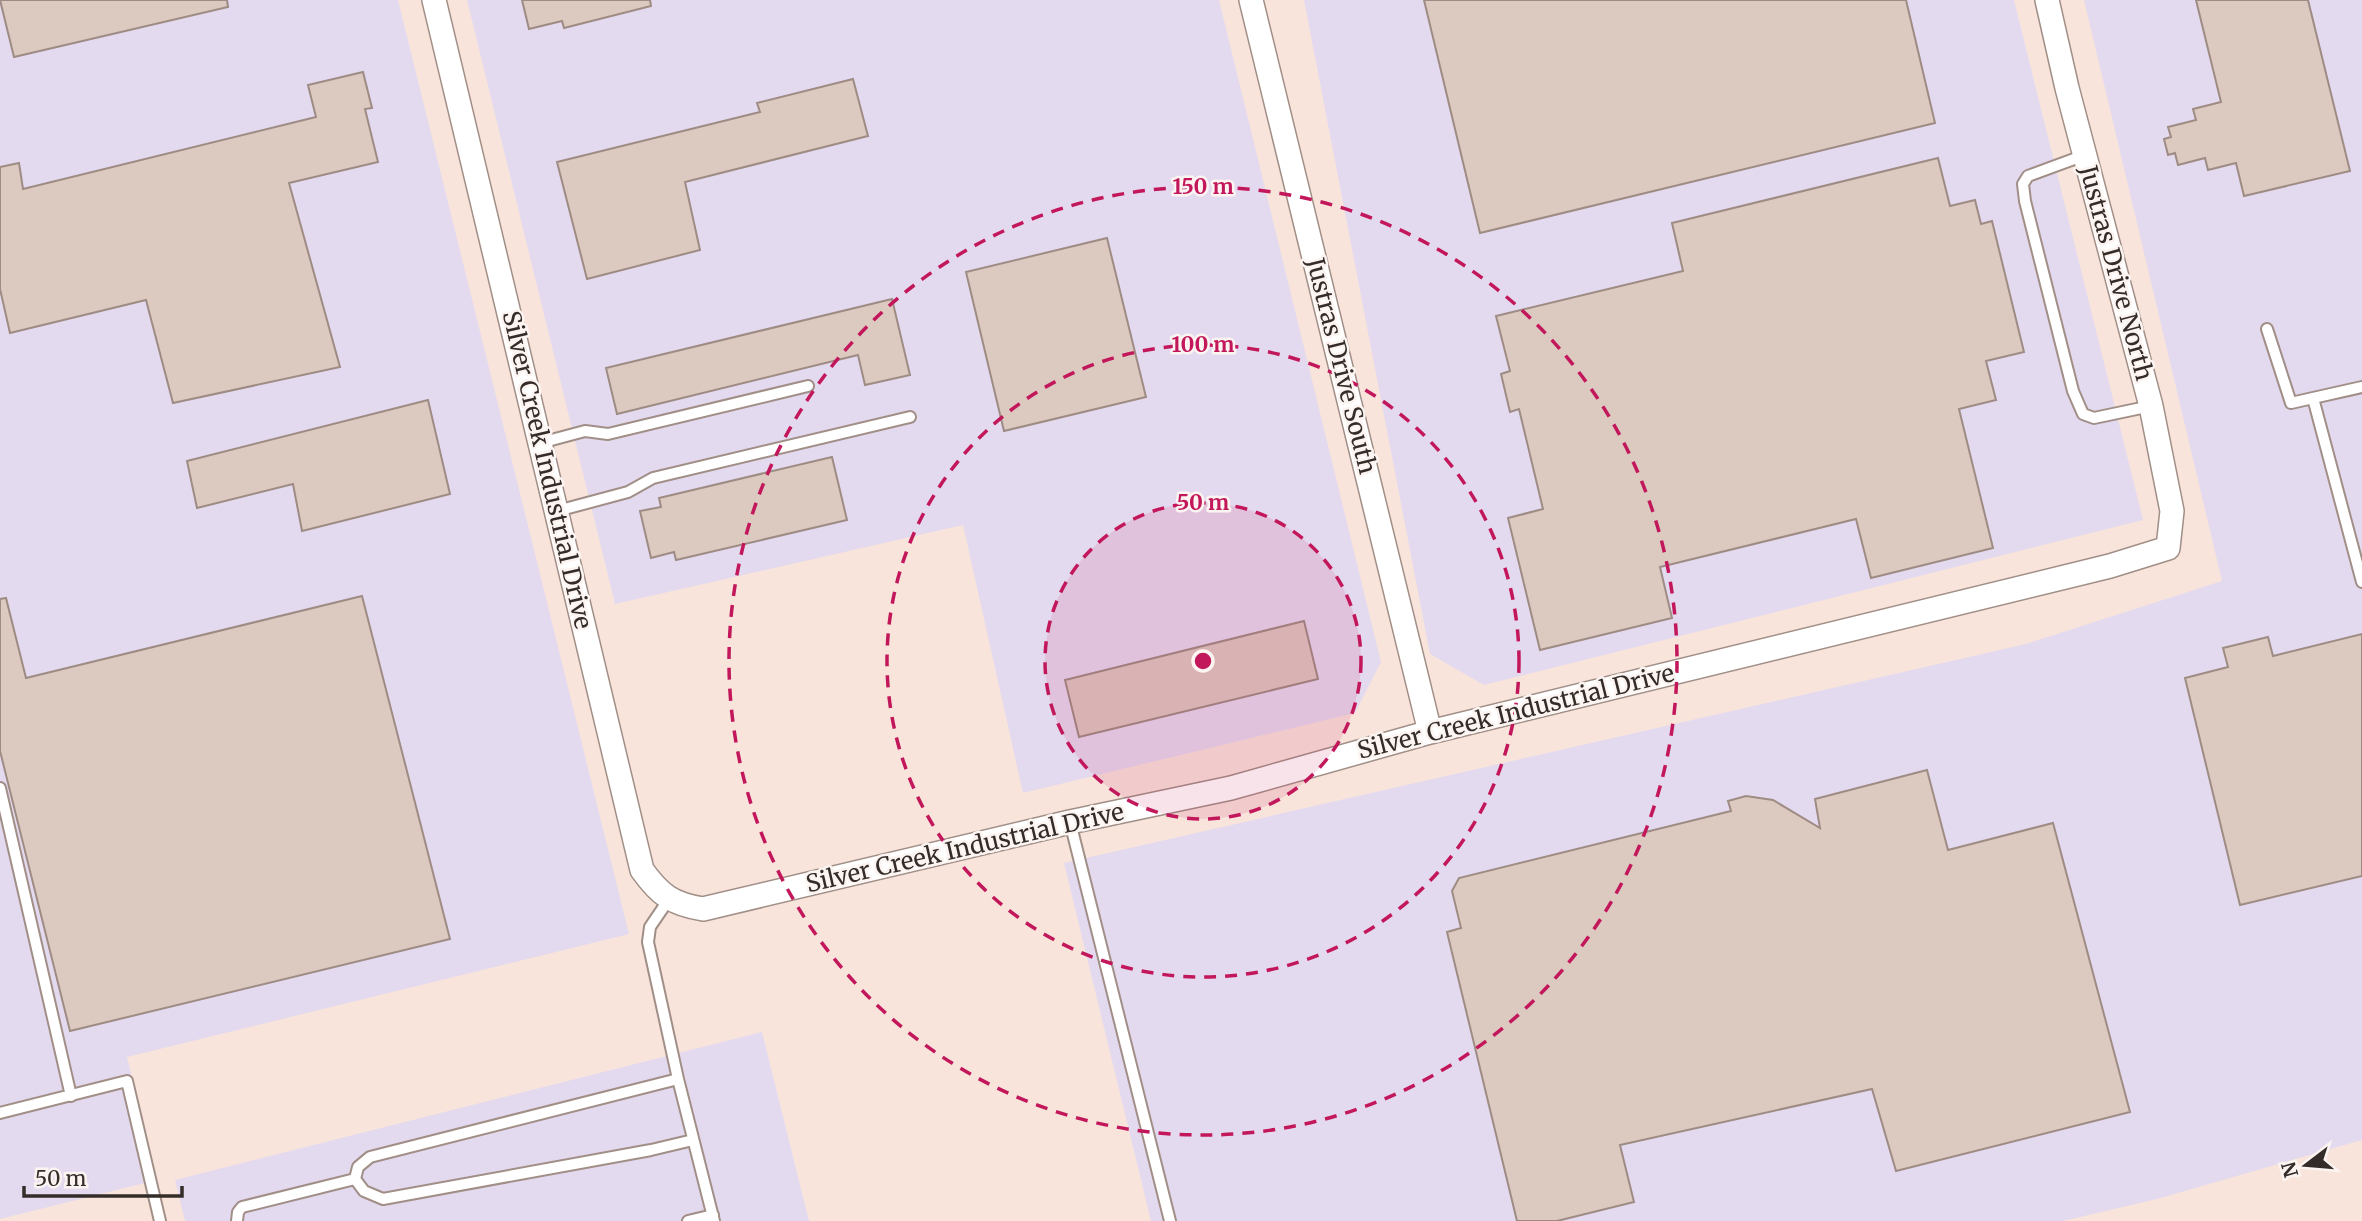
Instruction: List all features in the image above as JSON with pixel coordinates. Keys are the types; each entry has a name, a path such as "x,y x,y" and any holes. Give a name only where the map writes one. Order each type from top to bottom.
{"street":[{"name":"Silver Creek Industrial Drive","path":"434,0 642,870 655,888 669,899 685,906 703,909 724,905 1070,822 1231,788 1430,732 2110,566 2168,548"},
{"name":"Justras Drive South","path":"1251,0 1430,732"},
{"name":"Justras Drive North","path":"2047,0 2151,406 2172,511 2168,548"}],"lane":[{"path":"2085,155 2028,176 2023,184 2028,214 2073,391 2083,414 2094,418 2151,406"},
{"path":"2267,330 2291,403 2362,387"},
{"path":"540,443 585,431 608,434 808,386"},
{"path":"2313,398 2362,582"},
{"path":"557,511 628,492 653,478 910,417"},
{"path":"0,788 71,1096"},
{"path":"1070,822 1170,1221"},
{"path":"669,899 650,927 648,942 678,1079 713,1218 688,1221"},
{"path":"355,1179 358,1167 370,1157 678,1079"},
{"path":"0,1113 127,1081 160,1221"},
{"path":"355,1179 364,1191 383,1199 693,1140"},
{"path":"237,1221 237,1212 242,1208 355,1179"}],"shaded area":[{"path":"0,0 398,0 629,934 127,1057 157,1180 0,1219"},
{"path":"467,0 1219,0 1381,662 1355,713 1023,793 963,525 615,604"},
{"path":"1304,0 2014,0 2143,520 1484,685 1430,654"},
{"path":"2084,0 2362,0 2362,1140 2157,1199 2063,1221 1151,1221 1064,863 2026,644 2222,581"},
{"path":"762,1032 809,1221 185,1221 175,1180"}],"building":[{"path":"0,0 227,0 228,7 14,57"},
{"path":"522,0 650,0 651,6 564,28 562,21 529,29"},
{"path":"1424,0 1906,0 1935,123 1480,233"},
{"path":"2196,0 2308,0 2350,171 2244,196 2236,163 2208,170 2205,158 2178,165 2175,153 2168,155 2164,139 2171,137 2168,127 2196,120 2193,109 2221,102"},
{"path":"363,72 372,108 365,109 378,162 289,183 340,367 173,403 146,300 10,333 0,289 0,167 19,163 23,189 316,117 308,85"},
{"path":"853,79 868,136 685,182 700,250 587,279 557,162 760,112 757,103"},
{"path":"1938,158 1950,206 1975,200 1981,224 1992,221 2024,352 1986,361 1996,400 1959,409 1993,548 1871,578 1856,519 1660,567 1672,618 1540,650 1508,518 1543,509 1519,409 1510,412 1501,374 1510,371 1496,316 1683,271 1672,223"},
{"path":"1107,238 1146,397 1004,431 966,272"},
{"path":"892,299 910,375 865,385 858,355 617,414 606,368"},
{"path":"428,400 450,494 302,531 293,484 197,508 187,461"},
{"path":"832,457 847,520 676,560 674,552 651,558 640,511 661,507 659,498"},
{"path":"362,596 450,939 70,1031 0,751 0,599 6,598 26,678"},
{"path":"1304,621 1318,679 1079,737 1065,680"},
{"path":"2362,634 2362,876 2240,905 2185,678 2228,667 2223,648 2268,637 2273,656"},
{"path":"1927,770 1948,850 2053,823 2130,1112 1896,1171 1872,1089 1620,1145 1634,1202 1557,1221 1517,1221 1447,932 1461,928 1452,891 1459,878 1731,811 1728,801 1746,796 1773,800 1820,828 1815,799"}]}
